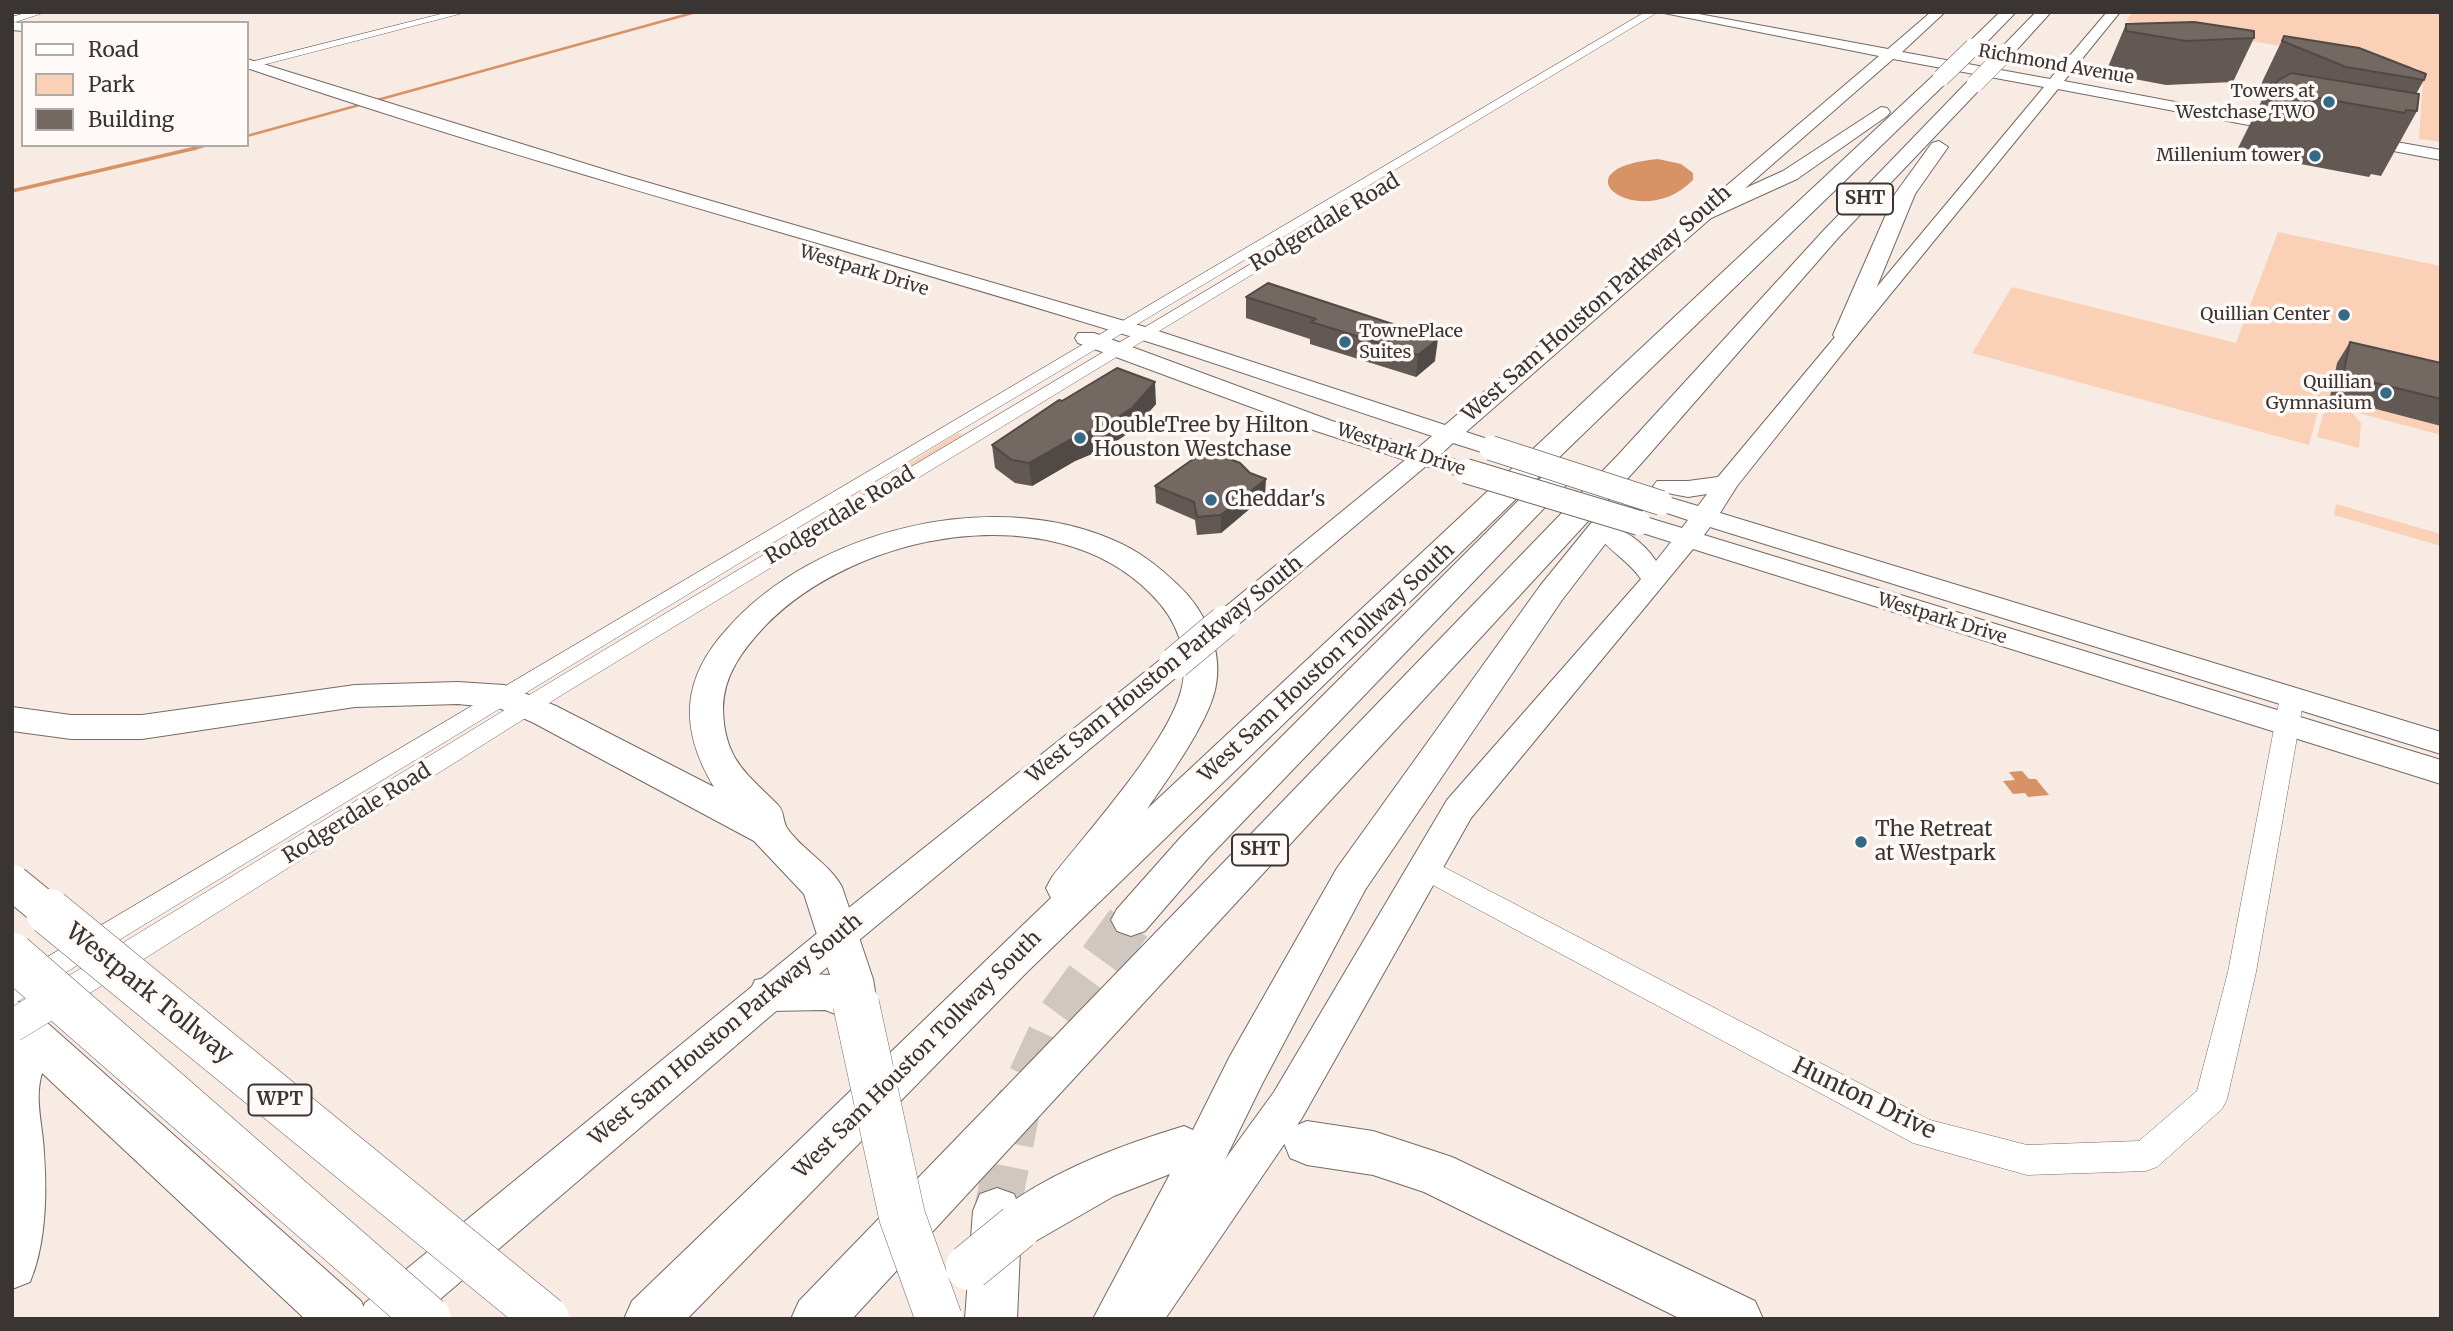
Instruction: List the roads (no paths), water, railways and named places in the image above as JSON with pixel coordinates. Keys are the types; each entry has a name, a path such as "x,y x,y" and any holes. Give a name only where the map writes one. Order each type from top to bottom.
{"highway":[{"name":"West Sam Houston Tollway South","path":"650,1319 1011,961 2009,12"},
{"name":"SHT","path":"817,1319 1651,484 1831,234 2047,13"},
{"path":"1702,215 1790,175 1943,74"},
{"path":"1846,335 1905,194 1964,117 1954,106"},
{"path":"1131,920 1205,837 1789,243 1790,223"},
{"path":"1119,1319 1174,1217 1272,1021 1351,879 1550,593 1632,491 1651,484"},
{"path":"767,831 766,815 733,786 718,761 708,732 705,706 710,677 724,650 760,612 820,568 876,545 936,531 987,528 1067,534 1103,546 1140,564 1167,587 1188,616 1202,653 1195,701 1165,755 1011,961"},
{"path":"12,719 71,727 142,727 355,696 458,693 516,702 767,831 822,887 839,936 849,992 902,1216 939,1319"},
{"name":"Westpark Tollway","path":"13,883 546,1319"},
{"path":"46,971 428,1319"},
{"path":"770,993 849,992"},
{"path":"12,1265 18,1224 21,1153 14,1091 18,1027"},
{"path":"18,1027 343,1319"},
{"path":"1307,1143 1373,1153 1435,1173 1738,1319"},
{"path":"923,1319 1007,1219 1057,1199 1123,1166 1184,1148"},
{"path":"991,1319 1007,1219"}],"main road":[{"name":"Richmond Avenue","path":"1701,12 1888,55"},
{"name":"West Sam Houston Parkway South","path":"381,1319 770,993 1389,486 1939,12"},
{"path":"1136,1319 1230,1191 1288,1105 1459,809 1655,580 1696,528 1726,483 2114,12"},
{"name":"Richmond Avenue","path":"1669,13 1888,55 2062,75 2240,109 2306,126 2220,115 2144,101 2062,75"},
{"path":"1925,26 1931,44 2035,66 2056,67 2062,75"},
{"path":"1888,55 1895,63 2016,84 2041,98"},
{"name":"Westpark Drive","path":"248,68 324,105 389,111 1120,338 1324,426 1422,457 1456,476 1639,523 1696,528 2289,711 2441,772"},
{"name":"Westpark Drive","path":"248,68 357,108 836,263"},
{"path":"2144,101 2211,110 2240,109"},
{"path":"2441,147 2340,133 2441,155"},
{"name":"Westpark Drive","path":"1011,316 1096,342 1144,334 1447,434 1496,443 1651,484 1696,528"},
{"path":"1485,402 1486,425 1496,443"},
{"path":"1324,426 1373,457 1380,465 1389,486 1420,479 1456,476 1611,535 1640,557 1655,580"},
{"path":"1651,484 1688,489 1726,483"},
{"name":"Westpark Drive","path":"2289,711 2441,743"}],"street":[{"path":"12,18 24,12"},
{"path":"12,18 41,12"},
{"path":"248,68 462,12"},
{"name":"Rodgerdale Road","path":"12,993 46,971 786,549 1278,235 1653,12"},
{"name":"Rodgerdale Road","path":"1144,334 1669,13"},
{"path":"1599,43 1614,48"},
{"path":"1526,88 1542,92"},
{"path":"1465,126 1479,130"},
{"path":"1374,178 1391,183"},
{"path":"1278,235 1296,240"},
{"name":"Rodgerdale Road","path":"516,702 767,538 1096,342"},
{"path":"767,538 786,549"},
{"name":"Hunton Drive","path":"1424,869 1924,1133 2027,1160 2146,1157 2211,1098 2242,972 2289,711"},
{"name":"Rodgerdale Road","path":"18,1027 46,971"}],"waterway":[{"path":"248,136 696,12"},
{"path":"189,150 200,147"},
{"path":"12,191 196,148"}],"tunnel":[{"path":"997,1211 1018,1106 1057,1021 1131,920"}],"place":[{"name":"Towers at Westchase TWO","path":"2329,102"},
{"name":"Millenium tower","path":"2315,156"},
{"name":"Quillian Center","path":"2344,315"},
{"name":"TownePlace Suites","path":"1345,342"},
{"name":"Quillian Gymnasium","path":"2386,393"},
{"name":"DoubleTree by Hilton Houston Westchase","path":"1080,438"},
{"name":"Cheddar's","path":"1211,500"},
{"name":"The Retreat at Westpark","path":"1861,842"}]}
